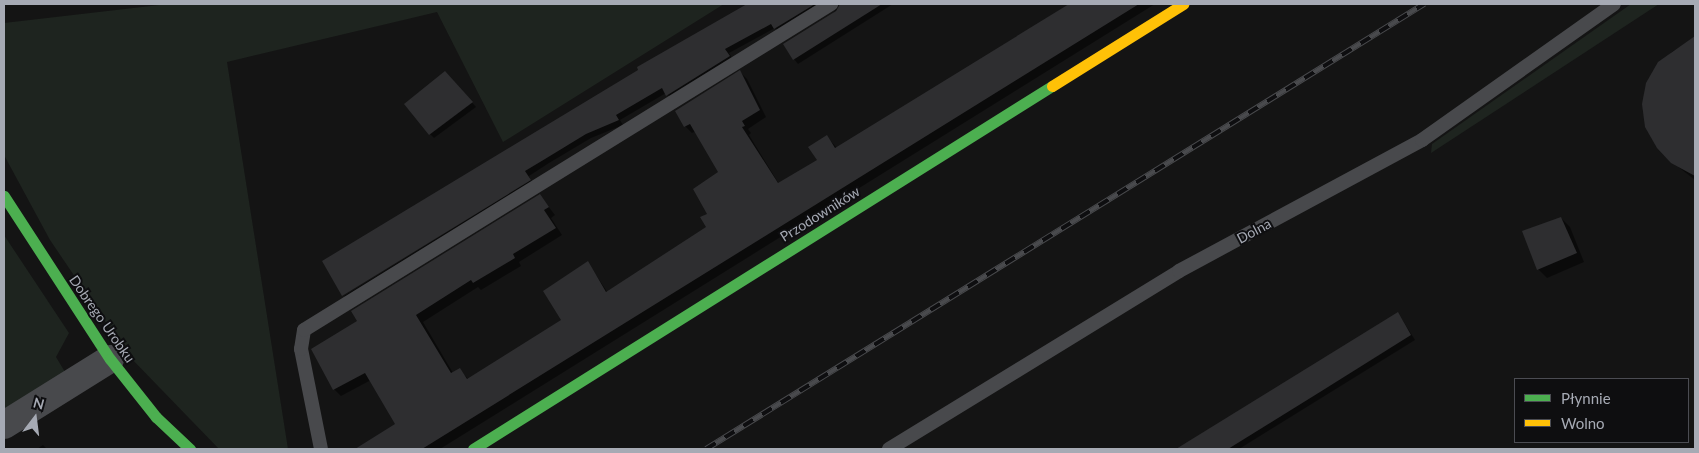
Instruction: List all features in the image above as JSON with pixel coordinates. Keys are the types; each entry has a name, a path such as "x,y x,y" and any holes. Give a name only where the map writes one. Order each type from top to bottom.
{"street":[{"name":"Przodowników","path":"473,449 1183,4"},
{"name":"Dobrego Urobku","path":"4,196 110,359 156,416 190,449"},
{"path":"4,425 110,359"}],"lane":[{"path":"321,449 301,349 304,330 831,4"},
{"name":"Dolna","path":"889,449 1179,271 1422,140 1614,4"}],"shaded area":[{"path":"168,4 724,4 503,142 437,12 227,62 288,449 219,449 128,355 50,240 4,155 4,23"},
{"path":"1631,4 1659,4 1431,153 1432,144"},
{"path":"4,235 69,333 56,357 65,372 4,410"}],"building":[{"path":"747,4 815,4 774,29 771,24 725,49 730,56 666,96 662,88 616,115 619,120 586,134 525,171 531,180 342,296 322,261 638,70 637,67"},
{"path":"840,4 882,4 793,60 783,44 836,11"},
{"path":"1069,4 1139,4 422,449 355,449 395,424 365,373 333,390 311,349 357,321 351,311 540,194 549,207 544,210 556,228 513,254 515,258 473,283 471,280 416,315 451,373 460,368 467,379 561,320 543,291 588,261 606,292 706,227 700,217 707,214 693,189 718,172 690,124 684,127 675,111 740,70 760,110 742,121 745,126 742,127 778,183 817,160 808,147 827,135 835,148"},
{"path":"1695,36 1695,176 1671,163 1657,148 1645,127 1642,104 1646,83 1658,62"},
{"path":"445,71 473,102 429,135 404,104"},
{"path":"1561,217 1577,253 1537,270 1522,231"},
{"path":"1398,312 1411,335 1228,449 1176,449"}],"railway":[{"path":"706,449 1424,4"}],"traffic: fast":[{"path":"473,449 1052,86"},
{"path":"4,196 110,359 156,417 190,449"}],"traffic: slow":[{"path":"1052,86 1183,4"}]}
